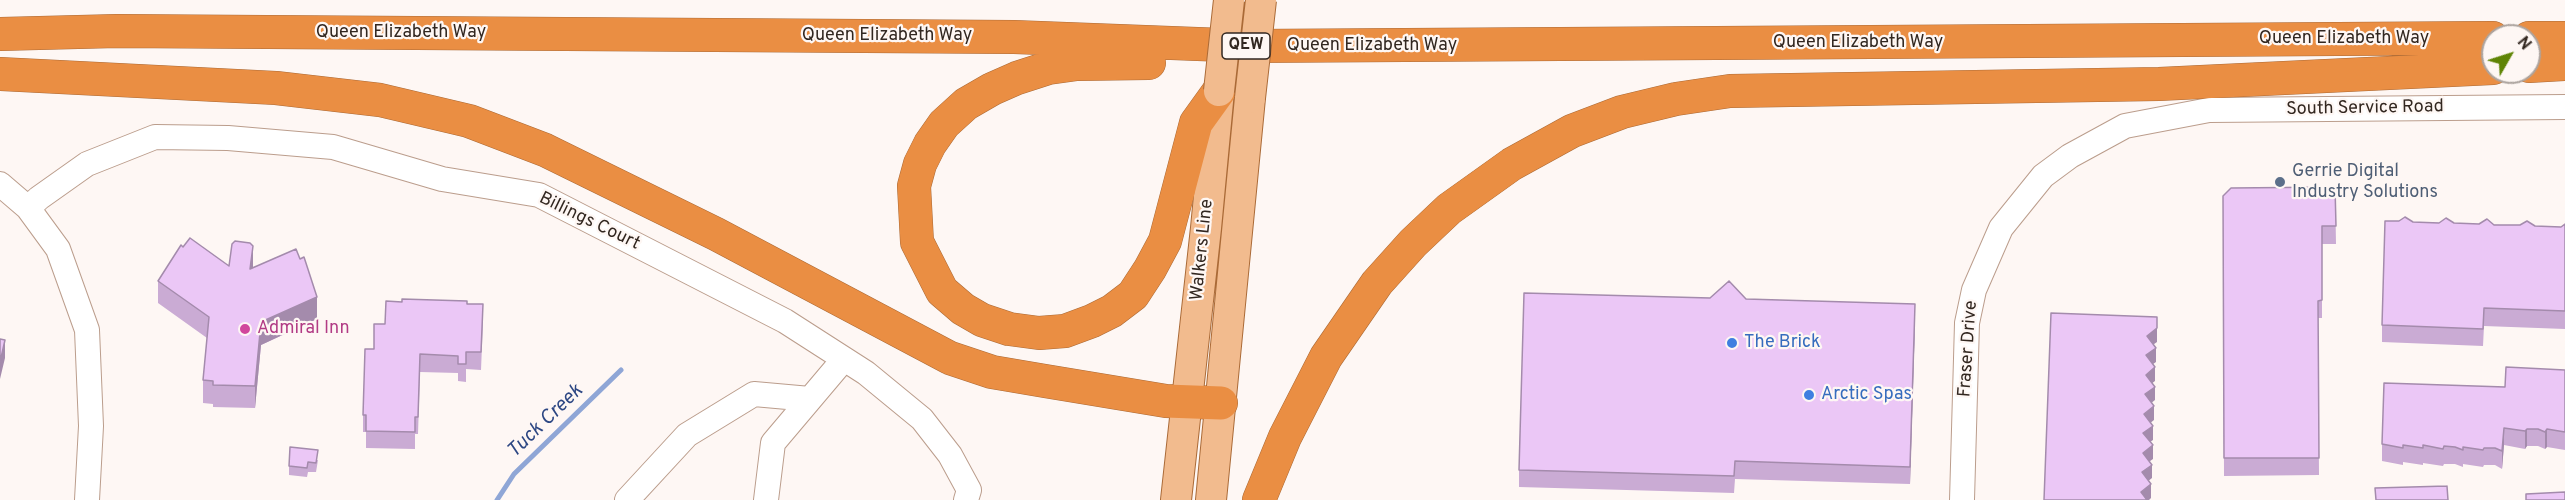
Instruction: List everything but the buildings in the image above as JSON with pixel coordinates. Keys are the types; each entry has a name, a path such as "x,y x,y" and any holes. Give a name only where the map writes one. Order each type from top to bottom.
{"highway":[{"path":"1219,91 1196,123 1165,241 1133,295 1112,311 1065,331 1039,333 1009,329 982,320 963,309 942,291 917,242 914,186 920,164 930,144 944,124 966,104 1017,78 1048,68 1077,64 1188,63 1259,18"},
{"name":"Queen Elizabeth Way","path":"0,34 117,31 1014,37 1259,18 2481,38"},
{"path":"2541,38 2565,38"},
{"path":"2541,65 2565,64"},
{"path":"1259,500 1285,437 1326,357 1377,283 1413,243 1449,208 1512,164 1572,131 1622,112 1676,99 1730,91 2159,84 2481,69"},
{"path":"0,74 276,88 380,100 469,121 545,150 716,234 950,358 992,372 1034,380 1166,401 1221,404"}],"main road":[{"name":"Walkers Line","path":"1176,500 1229,0"},
{"name":"Walkers Line","path":"1211,500 1259,18"}],"street":[{"name":"South Service Road","path":"2165,117 2209,110 2565,107"},
{"name":"Fraser Drive","path":"1962,500 1967,323 1974,290 2001,228 2043,176 2070,156 2125,126 2165,117"},
{"name":"Billings Court","path":"28,208 87,164 155,137 228,138 333,147 442,179 539,195 784,321 866,374 922,419 950,455 969,490 966,500"},
{"path":"0,184 28,208 58,249 87,330 90,426 87,500"},
{"path":"766,500 773,443 844,359"},
{"path":"627,500 687,435 754,394 810,399"}],"waterway":[{"name":"Tuck Creek","path":"497,500 514,474 621,370"}],"place":[{"name":"Gerrie Digital Industry Solutions","path":"2280,182"},
{"name":"Admiral Inn","path":"245,329"},
{"name":"The Brick","path":"1732,343"},
{"name":"Arctic Spas","path":"1809,395"}]}
